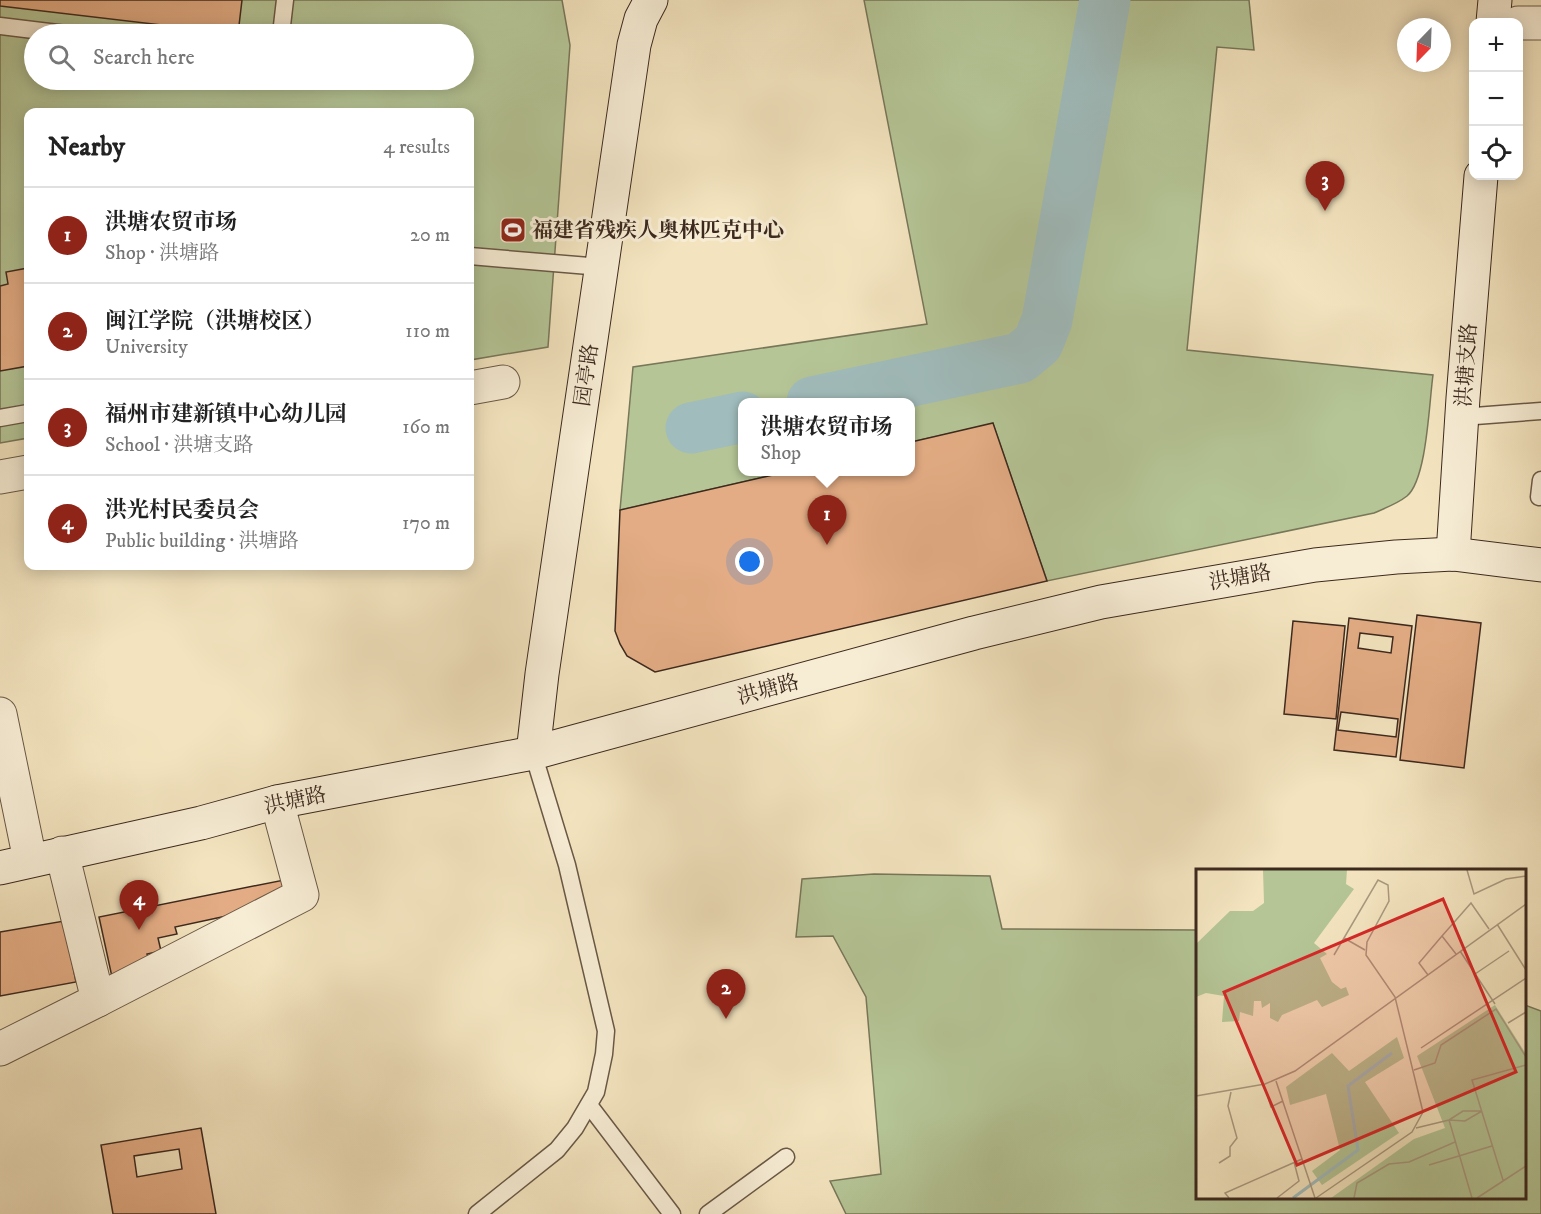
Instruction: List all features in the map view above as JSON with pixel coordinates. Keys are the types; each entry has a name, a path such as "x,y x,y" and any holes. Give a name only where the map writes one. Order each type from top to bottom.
{"street":[{"name":"园亭路","path":"534,753 542,674 634,45 641,19 651,0"},
{"path":"1493,18 1495,0"},
{"path":"1523,23 1541,23"},
{"name":"洪塘支路","path":"1453,554 1481,180"},
{"path":"474,387 503,382"},
{"path":"0,477 24,473"},
{"name":"洪塘路","path":"15,864 201,823 278,802 534,753 974,633 1101,602 1315,565 1396,557 1453,554 1541,565"},
{"path":"0,714 15,864"},
{"path":"0,1049 302,895 278,802"},
{"path":"62,853 98,1000"}],"lane":[{"path":"283,24 285,0"},
{"path":"0,26 24,29"},
{"path":"474,256 601,267"},
{"path":"1462,417 1541,411"},
{"path":"0,418 24,414"},
{"path":"477,1214 557,1150 575,1128 589,1105 601,1075 606,1031 567,865 534,753"},
{"path":"589,1105 672,1214"},
{"path":"708,1214 786,1157"}],"green space":[{"name":"福建省残疾人奥林匹克中心","path":"0,0 562,0 570,45 548,347 474,359 474,108 24,108 24,439 0,443"},
{"path":"864,0 1249,0 1254,50 1217,47 1187,350 1433,375 1419,474 1414,487 1407,496 1374,513 1047,581 993,424 915,441 915,398 738,398 738,476 769,476 620,510 633,367 927,324"},
{"path":"874,874 990,876 1002,929 1196,930 1196,1199 1526,1199 1526,1005 1541,1011 1541,1214 846,1214 830,1181 881,1174 866,997 833,936 796,937 802,879"}],"building":[{"path":"0,0 242,0 239,24 153,24 0,6"},
{"path":"24,269 24,367 0,371 0,286 8,284 6,272"},
{"path":"993,423 1047,581 655,672 627,656 615,631 620,510 769,476 915,476 915,441"},
{"path":"1417,615 1481,623 1464,768 1400,760"},
{"path":"1349,618 1412,626 1396,757 1334,750","holes":["1360,633 1393,637 1391,653 1358,648","1341,712 1398,719 1396,737 1338,730"]},
{"path":"1293,621 1345,626 1336,719 1284,714"},
{"path":"284,880 288,894 245,912 175,927 177,934 158,938 161,951 147,954 149,960 112,977 99,917"},
{"path":"64,921 76,982 0,996 0,932"},
{"path":"201,1128 216,1214 113,1214 101,1145","holes":["179,1149 182,1169 137,1177 134,1156"]}],"waterway":[{"path":"831,398 1020,358 1038,343 1047,320 1105,0"},
{"path":"691,428 738,418"}],"place":[{"name":"福州市建新镇中心幼儿园","path":"1325,211"},
{"name":"福建省残疾人奥林匹克中心","path":"513,230"},
{"name":"洪塘农贸市场","path":"827,545"},
{"name":"洪光村民委员会","path":"139,930"},
{"name":"闽江学院（洪塘校区）","path":"726,1019"}]}
